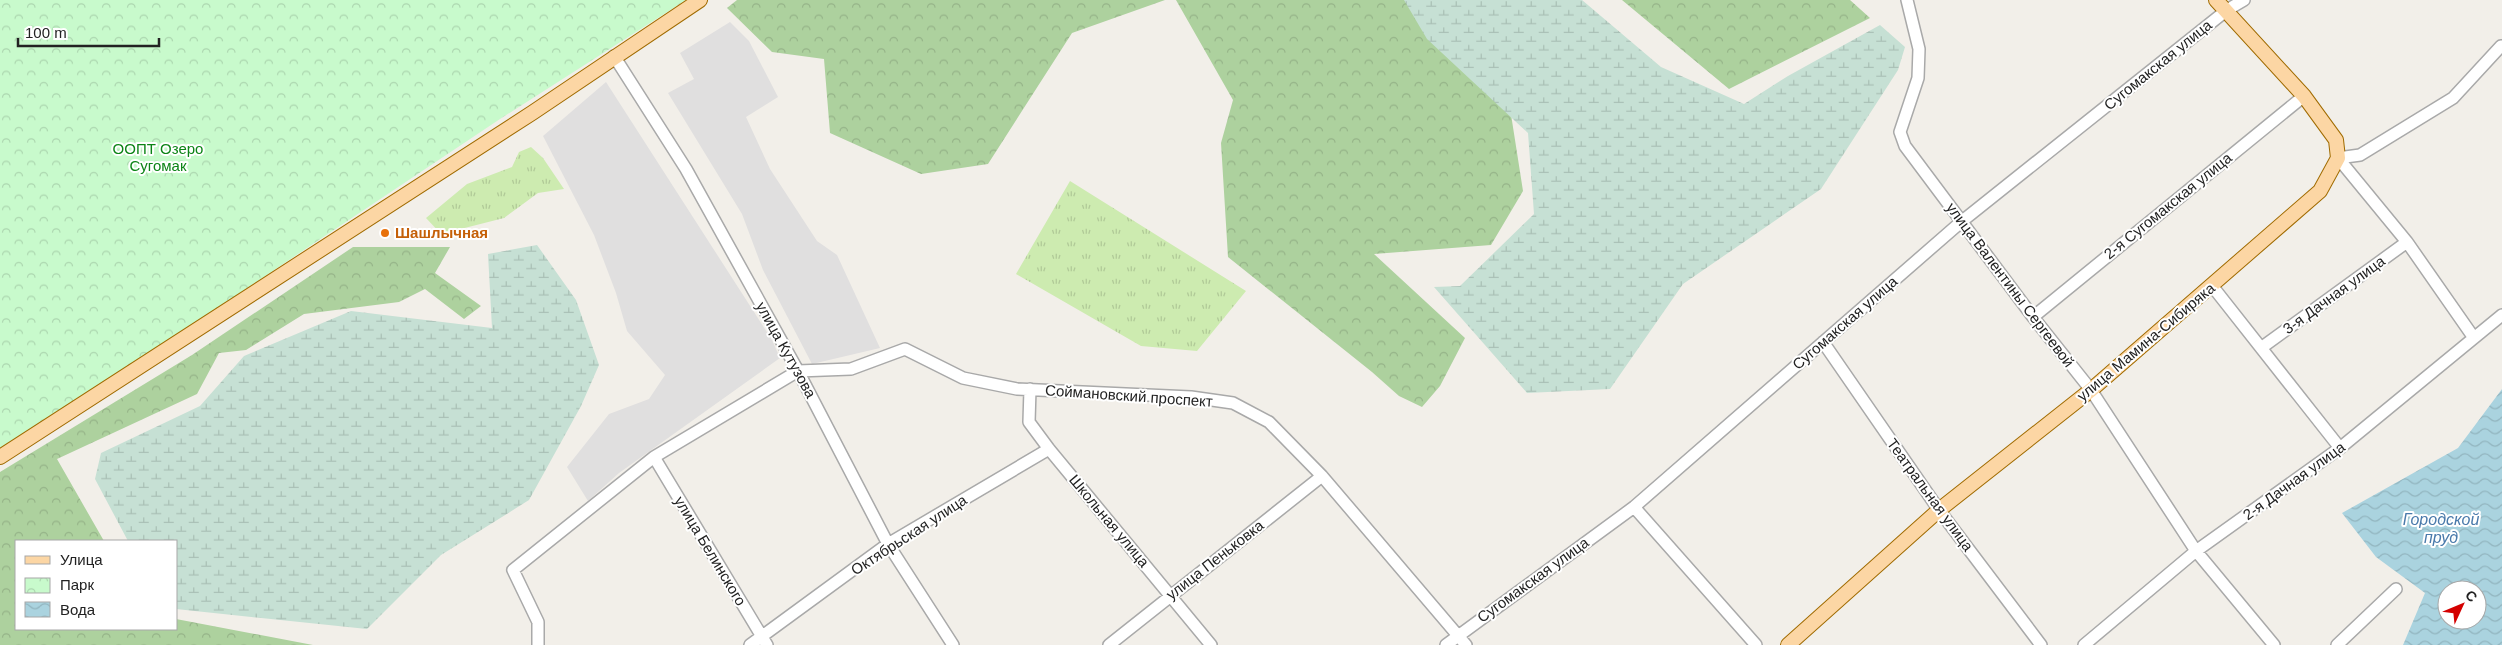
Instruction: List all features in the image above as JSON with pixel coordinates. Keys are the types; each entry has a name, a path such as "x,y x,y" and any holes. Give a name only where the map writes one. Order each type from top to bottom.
{"main road":[{"path":"0,457 532,113 614,56 700,0"},
{"path":"2216,0 2304,96 2336,140 2338,158"},
{"name":"улица Мамина-Сибиряка","path":"1788,645 1939,510 2091,390 2213,287 2320,192 2338,158"}],"street":[{"name":"улица Валентины Сергеевой","path":"1907,0 1919,49 1918,78 1900,132 1905,146 2032,317 2091,390 2196,551 2274,645"},
{"name":"Сугомакская улица","path":"1446,645 1634,506 1961,222 2227,10 2244,0"},
{"path":"2338,158 2360,155 2453,98 2501,46"},
{"name":"улица Кутузова","path":"614,56 686,169 798,371 888,544 953,645"},
{"name":"2-я Сугомакская улица","path":"2032,317 2304,96"},
{"path":"2338,158 2407,242 2474,338"},
{"name":"3-я Дачная улица","path":"2261,348 2407,242"},
{"path":"2213,287 2340,448"},
{"name":"2-я Дачная улица","path":"2084,645 2196,551 2340,448 2502,315"},
{"name":"Театральная улица","path":"1823,342 1939,510 2040,645"},
{"name":"Соймановский проспект","path":"798,371 851,369 905,349 963,378 1030,389 1190,397 1233,403 1269,422 1322,476 1466,645"},
{"path":"538,645 538,622 513,570 654,457 798,371"},
{"name":"Школьная улица","path":"1030,389 1029,422 1049,449 1212,645"},
{"name":"Октябрьская улица","path":"750,645 764,641 888,544 1049,449"},
{"name":"улица Белинского","path":"654,457 764,641"},
{"name":"улица Пеньковка","path":"1109,645 1322,476"},
{"path":"1634,506 1756,645"},
{"path":"2337,645 2396,589"}],"shaded area":[{"path":"730,22 749,41 778,97 746,117 770,169 817,241 837,255 880,348 812,364 763,270 742,214 668,93 694,79 680,53"},
{"path":"606,82 772,340 780,358 619,473 588,501 567,467 609,414 649,399 665,375 627,331 616,293 594,235 543,136"}],"green space":[{"name":"ООПТ Озеро Сугомак","path":"0,0 686,0 500,119 63,411 0,449"},
{"path":"737,0 1165,0 1072,33 988,164 921,174 830,133 824,59 772,52 727,8"},
{"path":"1176,0 1415,0 1510,108 1523,191 1491,245 1374,254 1465,338 1440,386 1422,407 1399,396 1372,372 1228,257 1221,143 1233,100"},
{"path":"1404,0 1582,0 1661,67 1744,104 1788,76 1880,25 1905,47 1898,70 1821,189 1683,284 1610,389 1527,393 1434,287 1460,286 1534,214 1528,133 1427,39"},
{"path":"1622,0 1850,0 1870,18 1729,89"},
{"path":"531,147 543,158 564,189 538,193 504,218 441,234 426,218 467,184 512,167 519,152"},
{"path":"1070,181 1246,291 1197,351 1141,346 1016,274"},
{"path":"537,245 576,300 599,365 581,406 529,500 441,555 367,629 178,609 178,540 127,540 95,479 101,453 200,406 244,356 351,311 492,328 488,254"},
{"path":"353,247 450,247 435,273 481,306 464,319 425,289 399,302 304,314 246,350 219,353 197,394 57,459 103,540 15,540 15,630 178,630 178,619 313,645 0,645 0,472 192,355"}],"water":[{"name":"Городской пруд","path":"2502,389 2502,645 2403,645 2425,593 2376,557 2342,513 2458,448"}],"place":[{"name":"Шашлычная","path":"385,233"}]}
